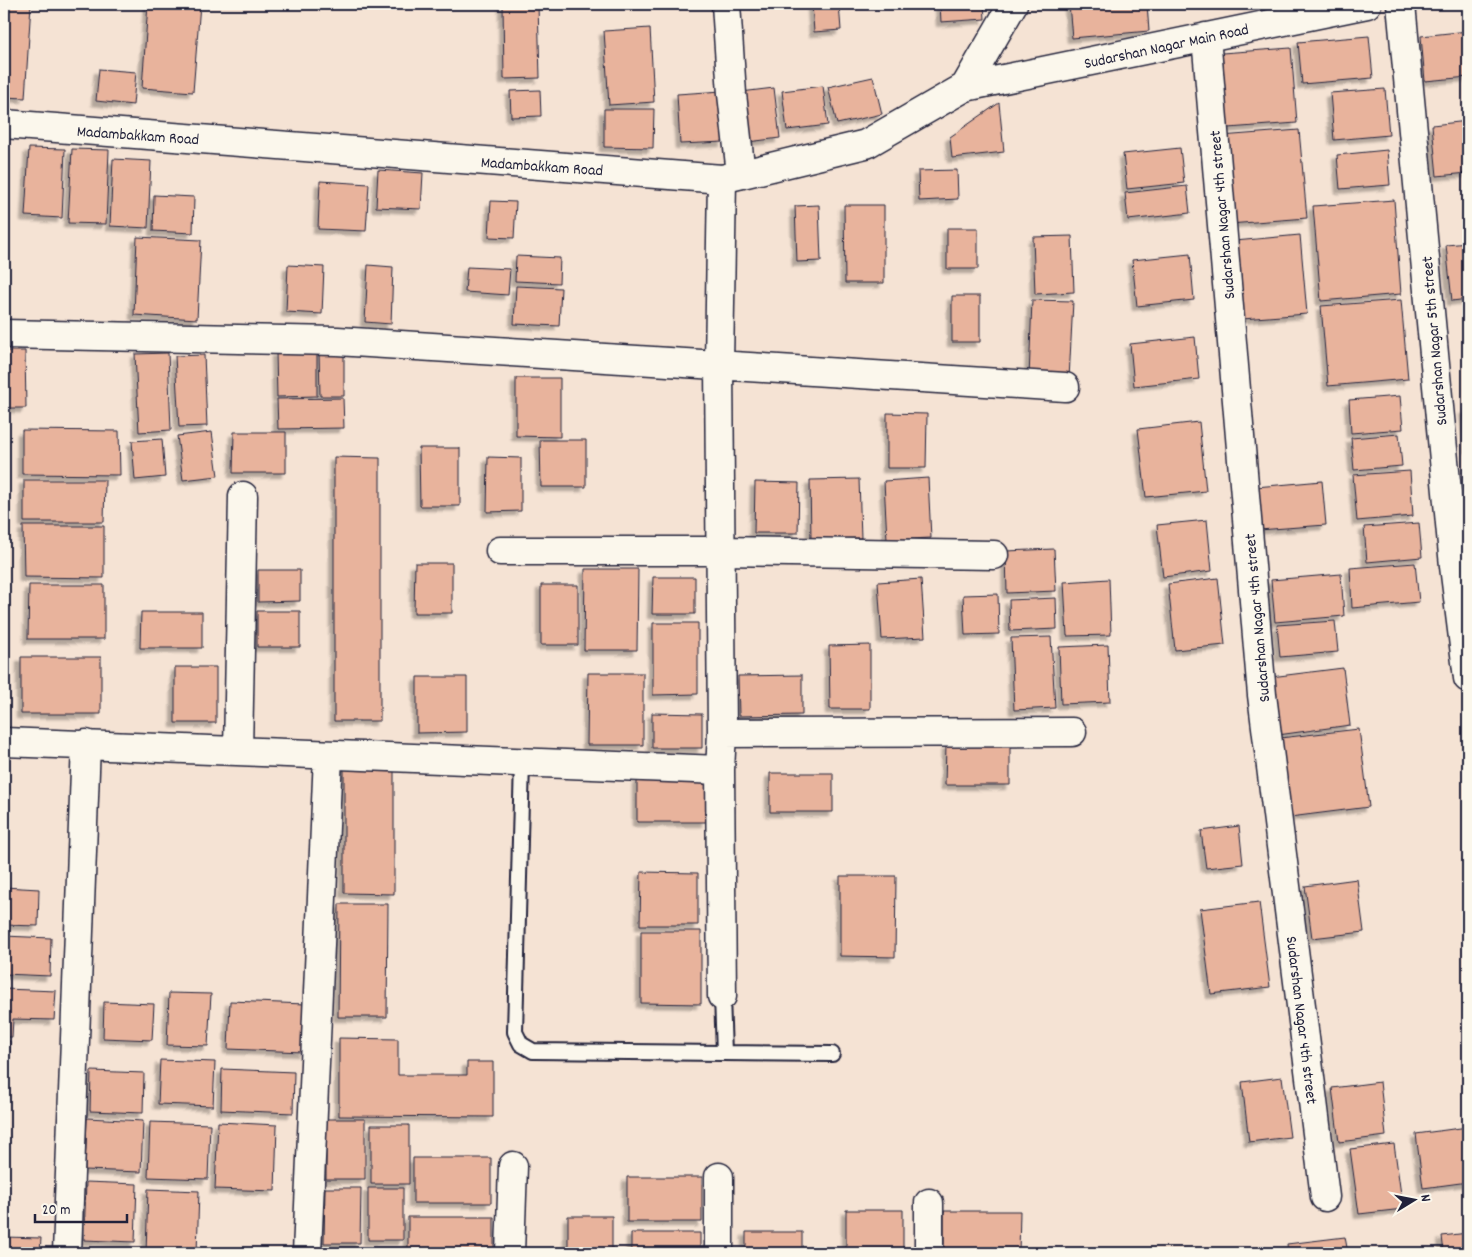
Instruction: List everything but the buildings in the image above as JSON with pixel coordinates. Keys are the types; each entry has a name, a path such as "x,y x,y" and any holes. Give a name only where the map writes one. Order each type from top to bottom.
{"street":[{"path":"722,996 719,365 731,176 732,94 726,4"},
{"path":"965,87 1013,4"},
{"name":"Sudarshan Nagar Main Road","path":"965,87 1206,37 1305,10 1367,4"},
{"name":"Sudarshan Nagar 5th street","path":"1401,4 1453,556 1468,678"},
{"name":"Sudarshan Nagar 4th street","path":"1206,37 1262,695 1325,1197"},
{"name":"Madambakkam Road","path":"4,124 731,176 866,144 965,87"},
{"path":"4,334 337,341 1065,387"},
{"path":"238,751 243,496"},
{"path":"500,551 720,551 994,555"},
{"path":"722,733 1072,732"},
{"path":"4,742 720,770"},
{"path":"67,1253 86,744"},
{"path":"307,1253 328,756"},
{"path":"510,1253 513,1166"},
{"path":"719,1177 719,1253"},
{"path":"929,1203 929,1253"}],"lane":[{"path":"522,762 515,1032 521,1044 534,1051 832,1054"},
{"path":"722,996 724,1053"}]}
